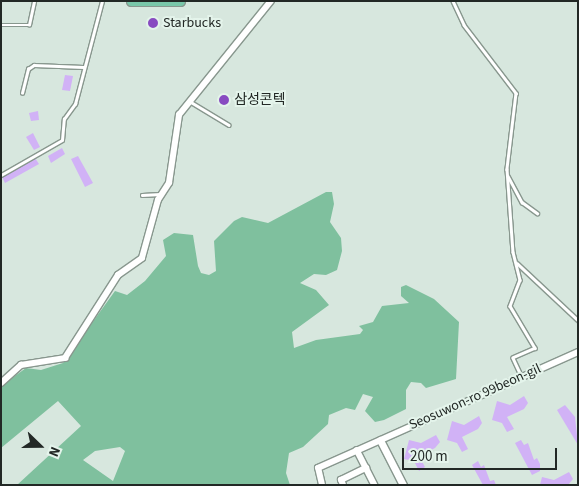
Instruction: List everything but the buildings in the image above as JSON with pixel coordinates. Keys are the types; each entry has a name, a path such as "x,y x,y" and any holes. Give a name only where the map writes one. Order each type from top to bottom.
{"main road":[{"path":"131,1 180,1"}],"street":[{"path":"1,383 21,364 65,358 118,275 142,258 158,200 168,183 179,115 271,1"},
{"name":"Seosuwon-ro 99beon-gil","path":"322,485 318,468 578,352"},
{"path":"380,440 403,485"},
{"path":"357,450 374,485"},
{"path":"343,485 342,480 366,468"}],"lane":[{"path":"1,25 29,26 34,1"},
{"path":"1,174 62,140 64,119 75,104 83,67 102,1"},
{"path":"453,1 464,25 516,93 507,175 516,263 520,280 510,306 535,348 513,358 522,377"},
{"path":"22,93 28,69 34,65 83,67"},
{"path":"190,102 229,125"},
{"path":"507,175 522,202 537,213"},
{"path":"142,195 159,195 168,183"},
{"path":"516,263 578,320"}],"green space":[{"path":"326,192 332,192 334,204 330,222 341,238 342,251 337,270 326,275 314,274 300,283 316,290 329,305 292,332 294,348 316,340 360,334 363,330 359,326 373,322 382,306 409,303 401,296 401,287 406,285 434,299 459,322 456,379 426,388 421,383 411,382 406,390 406,409 384,420 375,422 365,411 373,397 363,394 355,410 346,408 329,415 328,424 303,447 289,453 286,473 290,485 17,485 81,426 58,401 1,448 1,386 26,368 41,370 63,363 115,291 127,295 145,281 166,256 163,240 174,233 193,235 198,266 201,273 209,275 216,271 214,241 234,221 242,217 268,223","holes":["120,447 125,451 113,481 83,460 95,451"]}],"place":[{"name":"Starbucks","path":"153,23"},
{"name":"삼성콘텍","path":"224,100"}]}
